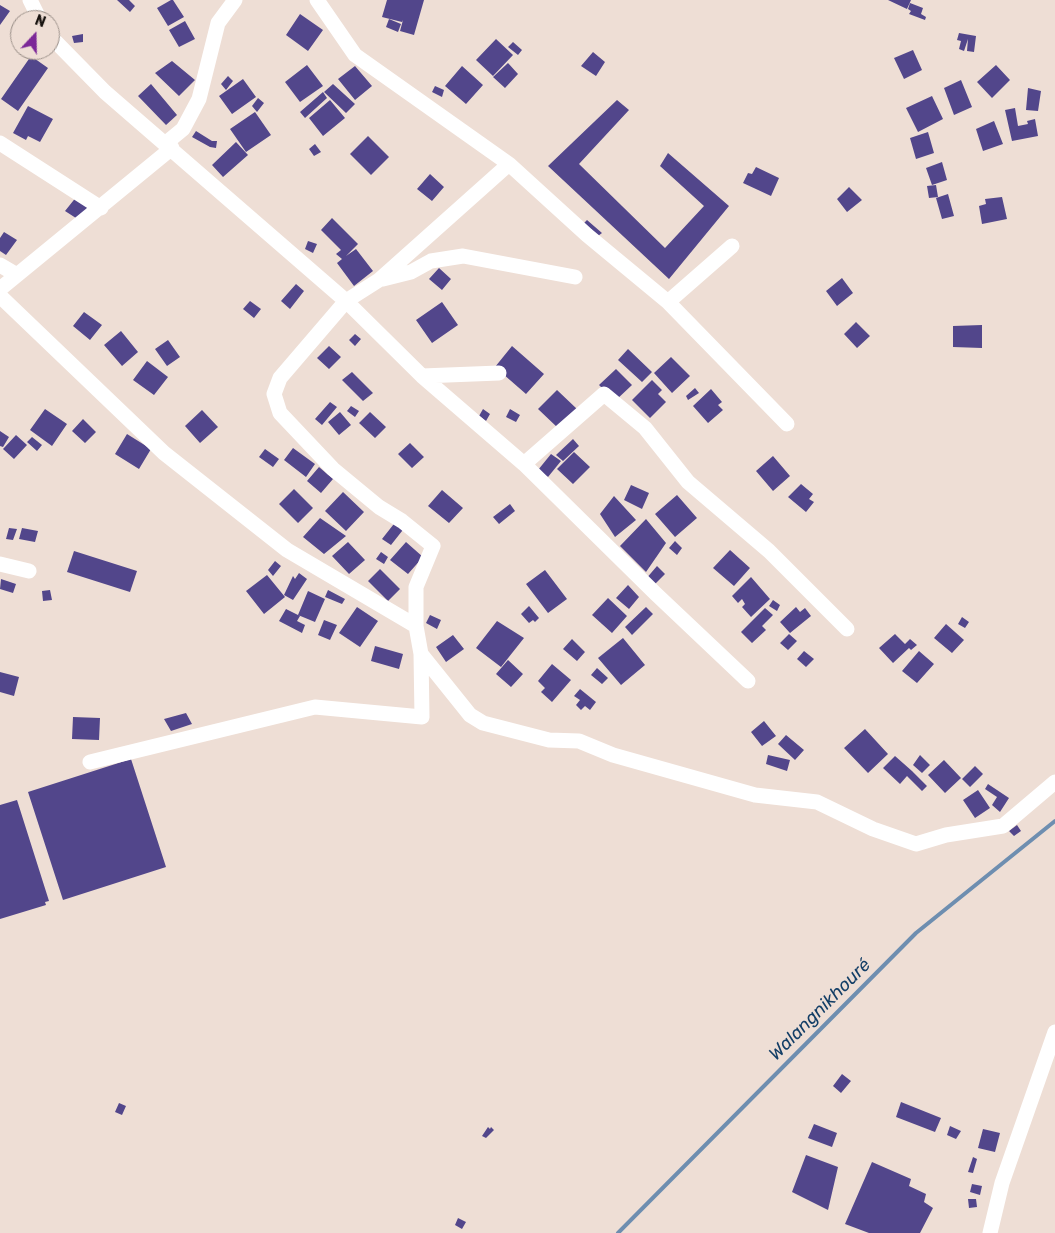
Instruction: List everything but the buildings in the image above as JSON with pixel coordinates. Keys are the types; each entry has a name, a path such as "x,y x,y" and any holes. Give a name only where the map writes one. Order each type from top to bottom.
{"street":[{"path":"0,289 101,208 169,146 183,129 199,99 218,23 235,0"},
{"path":"317,0 355,55 509,164 587,235 668,302 787,424"},
{"path":"60,46 105,92 346,301 422,376 524,464 656,594 748,681"},
{"path":"0,143 101,208"},
{"path":"90,762 315,707 422,717 421,654 416,626 416,587 433,546 402,521 379,507 333,469 280,413 274,394 280,378 346,301 379,280 509,164"},
{"path":"668,302 732,246"},
{"path":"379,280 411,272 431,261 464,256 575,277"},
{"path":"0,265 17,275"},
{"path":"0,296 171,459 287,550 416,626"},
{"path":"422,376 499,373"},
{"path":"524,464 604,394 645,428 688,482 769,551 847,630"},
{"path":"0,564 29,571"},
{"path":"421,654 470,715 483,722 549,740 579,740 612,755 755,795 817,802 872,829 916,844 946,835 1003,826 1055,782"},
{"path":"990,1233 1002,1183 1055,1032"}],"waterway":[{"name":"Walangnikhouré","path":"618,1233 916,933 1055,821"}]}
